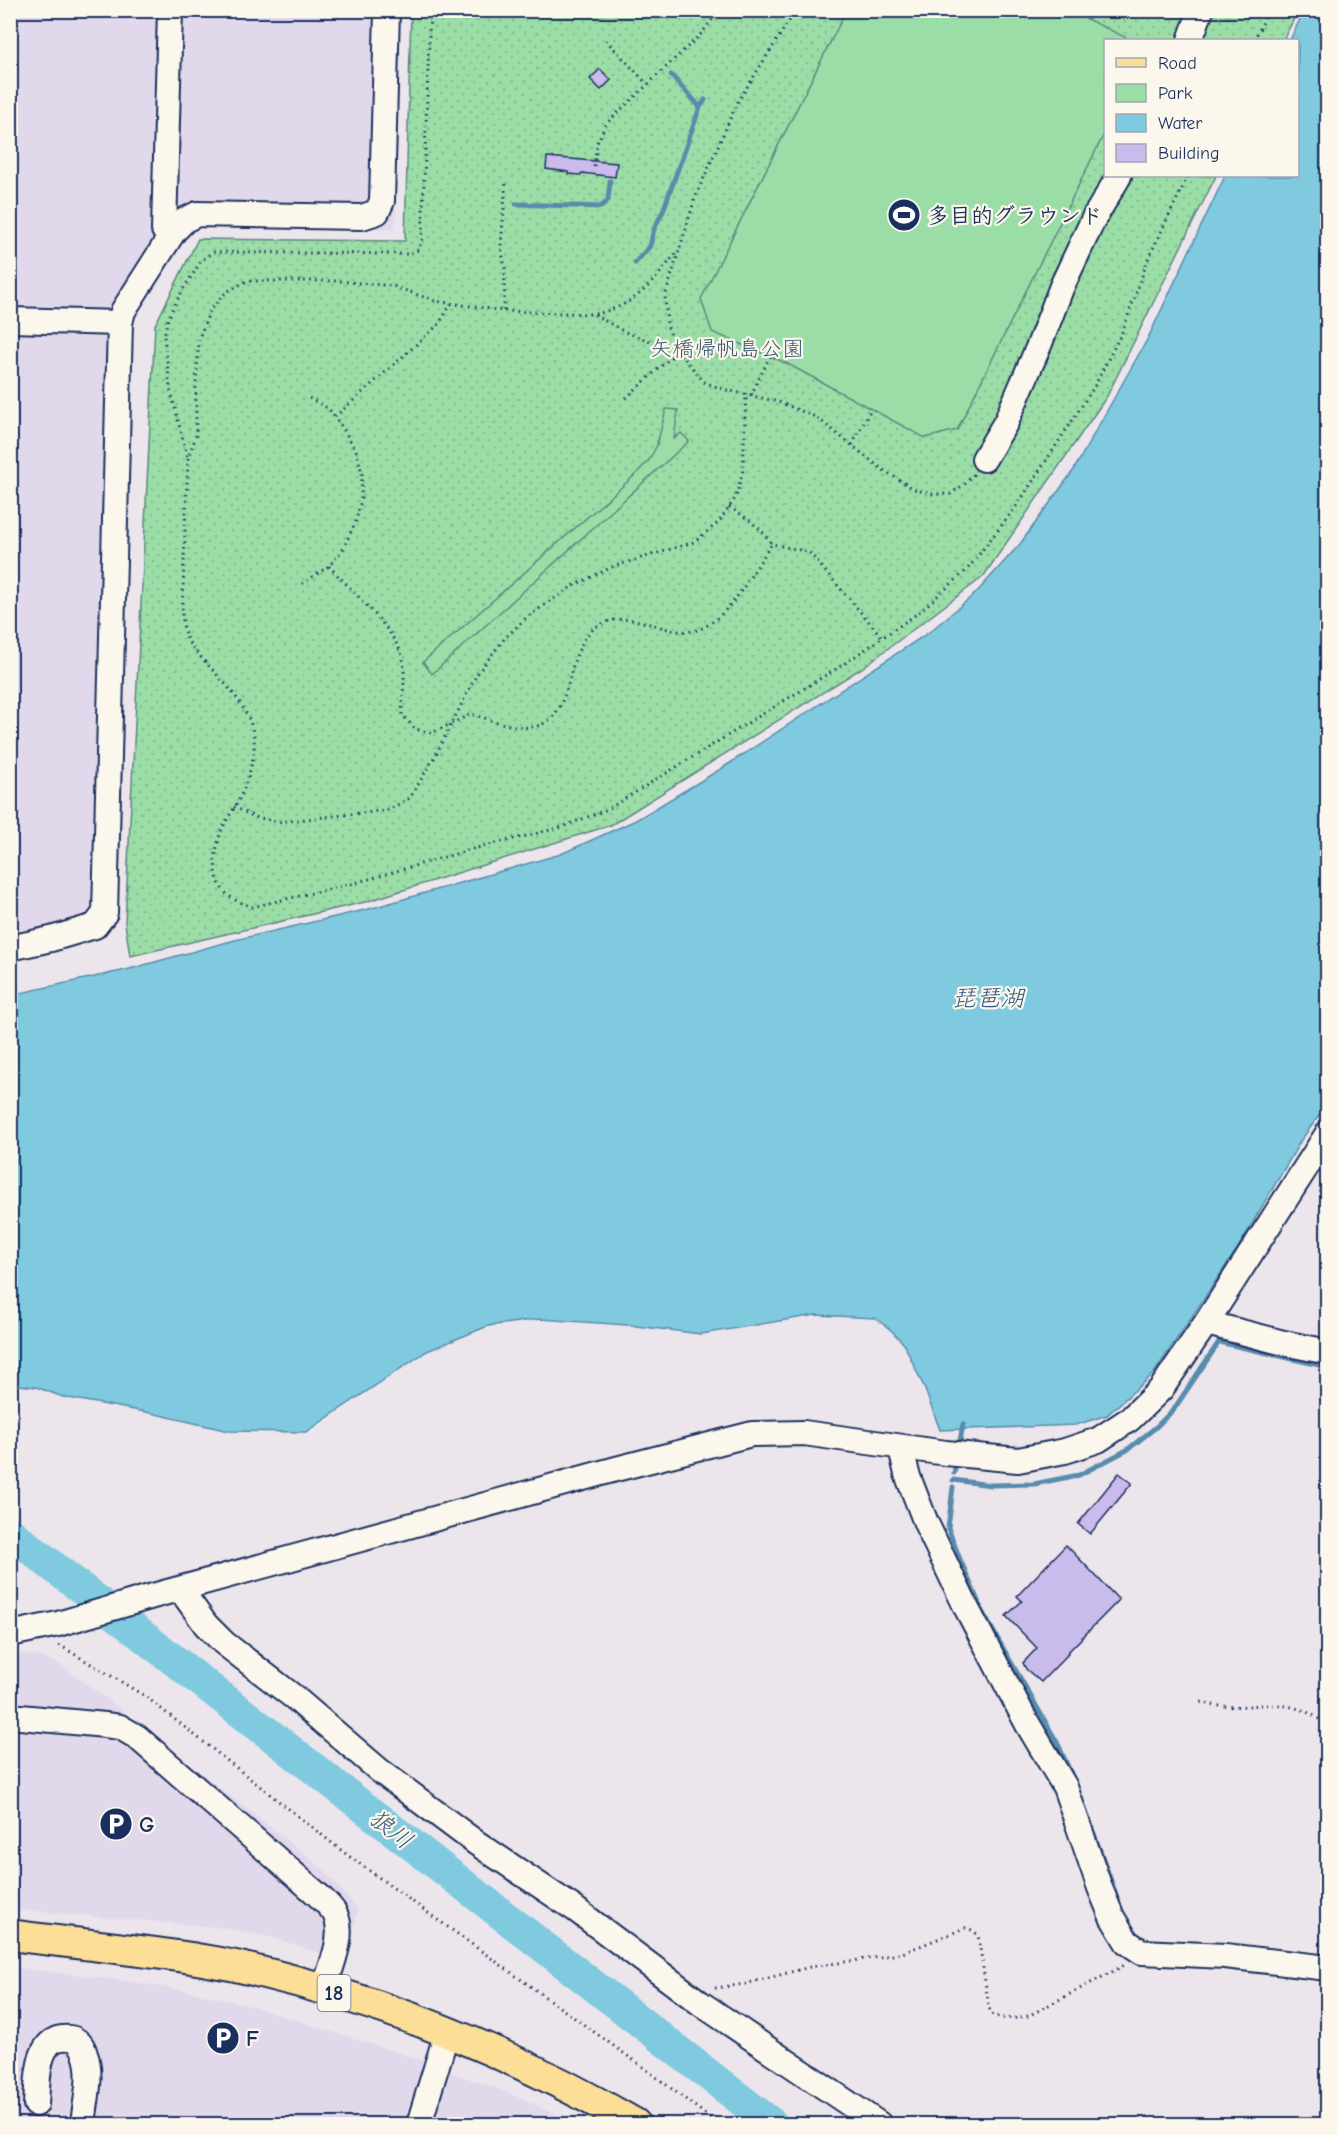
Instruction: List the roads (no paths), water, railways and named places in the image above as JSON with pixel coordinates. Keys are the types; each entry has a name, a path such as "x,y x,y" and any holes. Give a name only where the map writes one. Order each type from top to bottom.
{"main road":[{"name":"18","path":"10,1935 152,1952 239,1966 324,1990 399,2013 497,2052 548,2076 634,2124"}],"street":[{"path":"170,10 164,230 170,237"},
{"path":"10,948 95,926 105,913 120,323 123,311 170,237 185,220 197,214 362,217 376,212 382,201 387,10"},
{"path":"1190,39 1201,10"},
{"path":"984,459 1006,422 1062,286 1094,218 1118,177"},
{"path":"10,320 120,323"},
{"path":"10,1634 49,1626 616,1469 752,1434 804,1433 901,1448 1018,1460 1065,1451 1098,1440 1130,1419 1161,1389 1328,1133"},
{"path":"1206,1323 1328,1352"},
{"path":"901,1448 907,1474 926,1523 967,1609 1027,1723 1065,1787 1100,1888 1126,1942 1142,1952 1225,1956 1328,1968"},
{"path":"180,1589 206,1625 224,1643 295,1698 380,1771 475,1842 575,1909 700,2003 879,2124"},
{"path":"10,1716 120,1727 136,1737 300,1879 333,1911 339,1924 324,1990"},
{"path":"419,2124 447,2032"},
{"path":"36,2104 39,2062 44,2050 62,2037 74,2039 86,2054 88,2065 83,2124"}],"water":[{"name":"琵琶湖","path":"1304,11 1328,11 1327,1105 1301,1140 1239,1246 1154,1373 1107,1415 1076,1425 940,1430 924,1387 904,1344 891,1330 875,1318 816,1315 701,1334 628,1325 540,1319 488,1326 427,1351 306,1432 229,1431 151,1413 63,1397 36,1387 11,1384 11,995 126,970 235,940 369,909 561,854 636,820 724,767 928,633 976,593 1020,544 1073,471 1148,338 1225,177 1299,177 1299,39 1290,39"}],"waterway":[{"path":"671,75 700,107 705,100"},
{"path":"635,263 650,246 654,229 663,211 700,107"},
{"path":"516,204 601,207 608,200 610,181"},
{"path":"953,1480 991,1485 1034,1484 1079,1475 1127,1450 1156,1427 1174,1409 1219,1342 1328,1367"},
{"path":"959,1447 963,1424"},
{"path":"954,1473 957,1460"},
{"path":"953,1487 948,1528 959,1557 984,1615 1058,1744 1072,1776"},
{"name":"狼川","path":"10,1533 772,2124"},
{"path":"1081,1798 1123,1914"}],"place":[{"name":"多目的グラウンド","path":"904,215"},
{"name":"G","path":"116,1824"},
{"name":"F","path":"223,2038"}],"park label":[{"name":"矢橋帰帆島公園","path":"727,348"}]}
